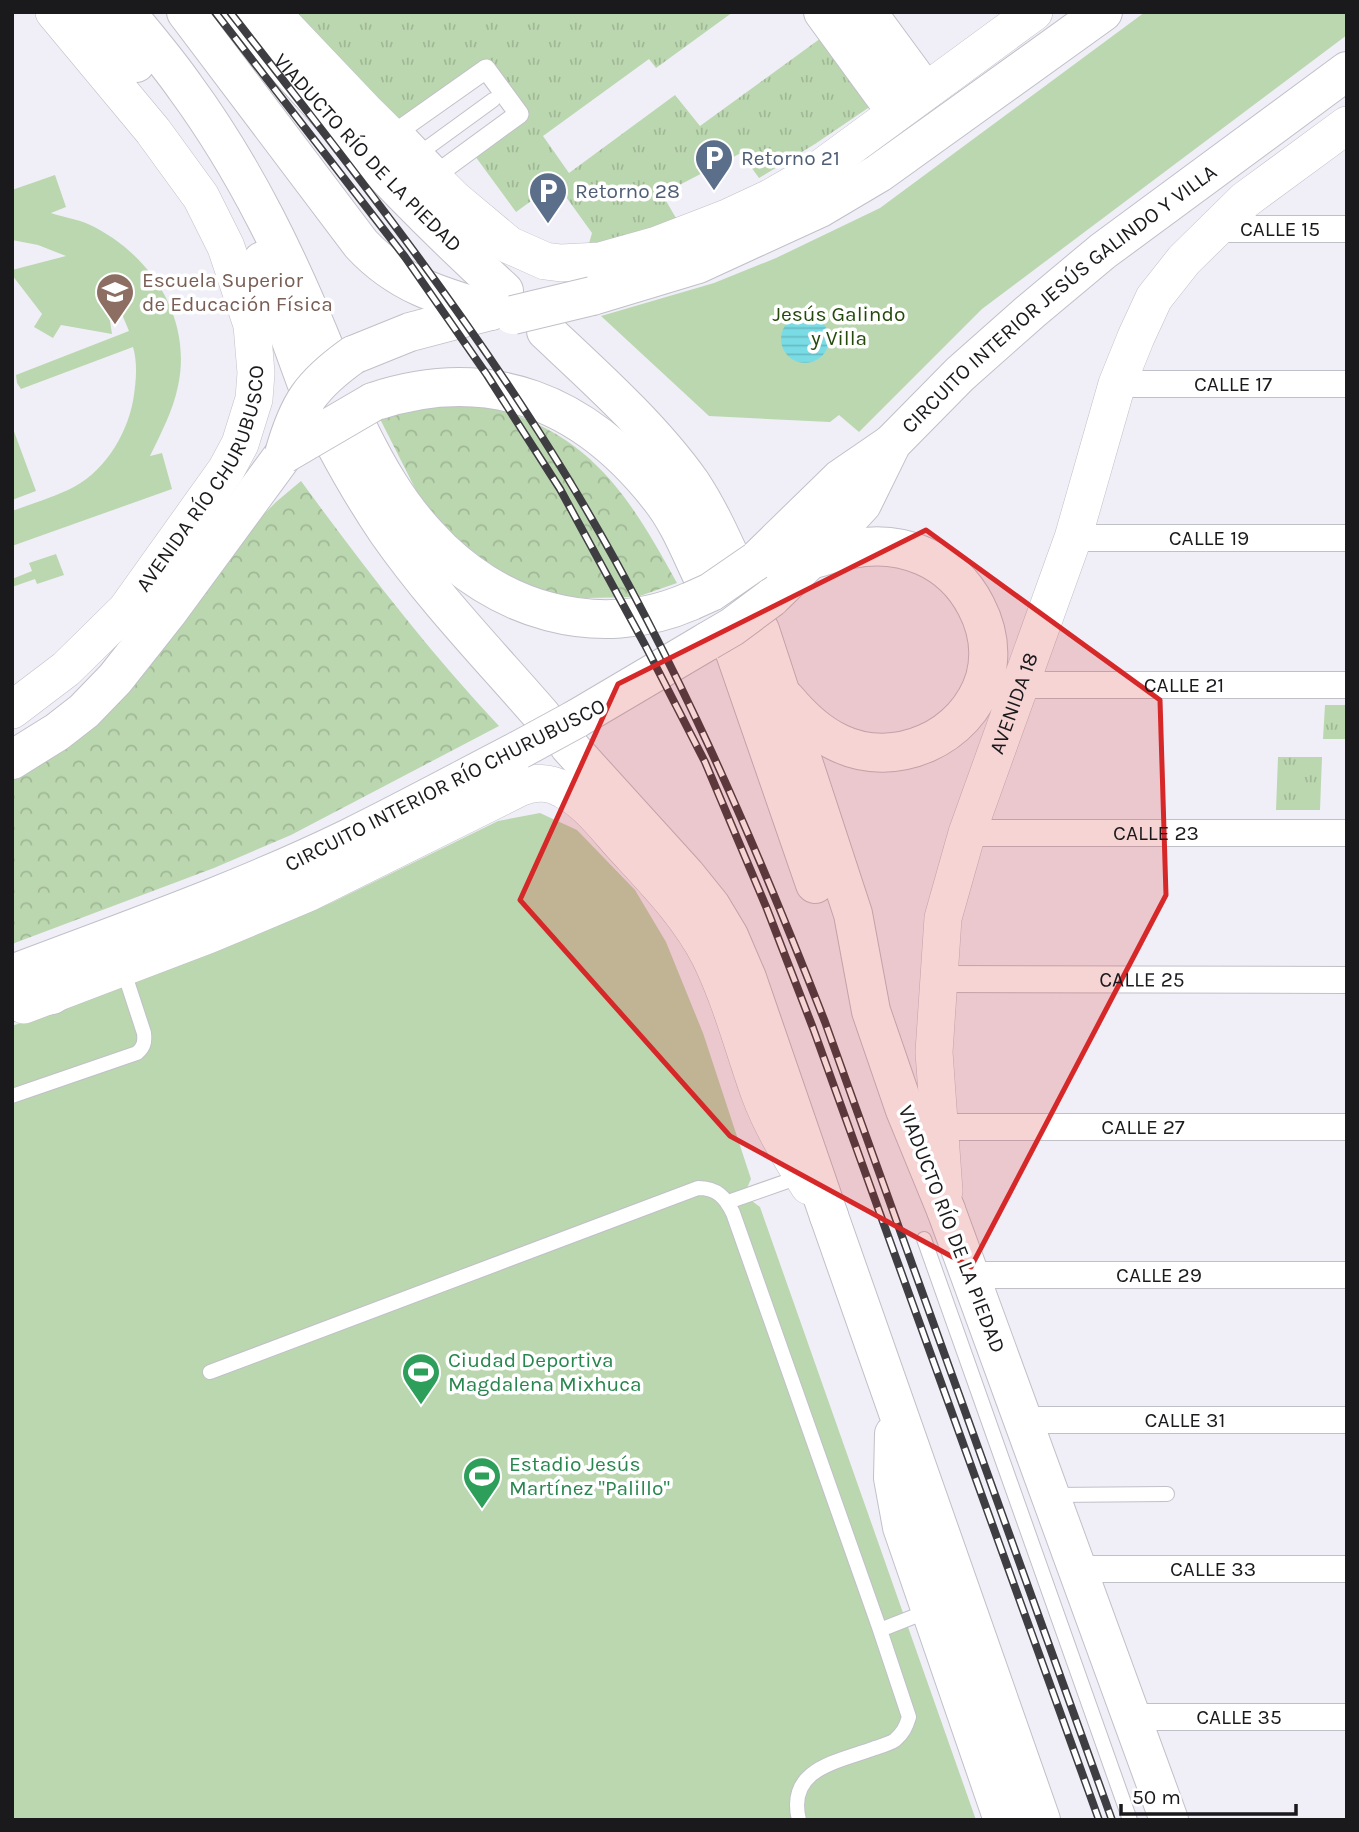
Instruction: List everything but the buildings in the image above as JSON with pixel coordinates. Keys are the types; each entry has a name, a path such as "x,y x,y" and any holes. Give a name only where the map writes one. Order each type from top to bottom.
{"main road":[{"name":"AVENIDA RÍO CHURUBUSCO","path":"12,710 66,669 126,610 226,470 240,444 254,399 256,373 252,325 226,247 201,197 153,131 54,12"},
{"path":"91,12 147,76 186,88"},
{"path":"126,12 186,88 239,170 299,285 388,485 429,538 475,578 500,593 527,606 569,617 615,620 668,611 720,575 840,479 892,443"},
{"path":"186,12 360,244 374,258 404,280 424,290 513,312 592,296 698,264 820,208 878,173 1103,12"},
{"name":"VIADUCTO RÍO DE LA PIEDAD","path":"237,12 513,312 579,362 666,452 697,493 714,522 720,575"},
{"path":"257,12 297,76"},
{"name":"VIADUCTO RÍO DE LA PIEDAD","path":"271,12 493,232 521,252 545,261 587,263 620,256 669,241 727,218 770,198 817,171 911,102"},
{"path":"823,12 911,102"},
{"path":"867,12 911,102"},
{"path":"911,102 1034,12"},
{"path":"1057,46 1082,12"},
{"name":"CIRCUITO INTERIOR JESÚS GALINDO Y VILLA","path":"810,561 862,504 892,443 960,374 1103,251 1347,71"},
{"path":"1282,119 1347,100"},
{"path":"1212,229 1265,184 1347,125"},
{"name":"AVENIDA 18","path":"935,1224 938,1127 934,1052 943,918 967,833 1073,538 1117,384 1154,298 1212,229"},
{"path":"12,760 57,732 84,711 115,678 169,612 284,454 345,392 418,353 496,329 513,312"},
{"path":"284,454 301,405 328,373 345,392 359,487 395,542 447,606 562,727 711,906 729,936 747,978 1041,1820"},
{"path":"345,392 466,386 494,389 558,410 602,439 654,492 720,575"},
{"path":"781,693 807,722 840,744 878,753 898,752 935,739 952,728 976,698 989,660 983,620 960,579 927,557 891,547 850,549 810,561"},
{"name":"CIRCUITO INTERIOR RÍO CHURUBUSCO","path":"12,974 206,900 349,838 743,629 810,561"},
{"path":"743,629 826,915 871,1011"},
{"name":"VIADUCTO RÍO DE LA PIEDAD","path":"743,629 781,693 853,914 871,1011 905,1110 935,1224 972,1275 1169,1820"},
{"path":"12,1009 122,969 308,893 519,788 531,783 549,784 578,799 600,821 681,911 695,932 722,983 770,1118 829,1216"},
{"path":"12,1002 52,995"},
{"path":"895,1408 893,1451 897,1504 909,1549 1003,1820"}],"street":[{"path":"486,69 519,114 440,171 417,155 401,130 486,69"},
{"name":"CALLE 15","path":"1212,229 1347,229"},
{"name":"CALLE 17","path":"1117,384 1347,384"},
{"name":"CALLE 19","path":"1073,538 1347,538"},
{"name":"CALLE 21","path":"1021,685 1347,685"},
{"name":"CALLE 23","path":"967,833 1347,833"},
{"name":"CALLE 25","path":"939,979 1347,980"},
{"name":"CALLE 27","path":"938,1127 1347,1127"},
{"name":"CALLE 29","path":"972,1275 1347,1275"},
{"name":"CALLE 31","path":"1024,1420 1347,1420"},
{"name":"CALLE 33","path":"1078,1570 1347,1569"},
{"name":"CALLE 35","path":"1132,1717 1347,1717"}],"lane":[{"path":"417,155 493,100"},
{"path":"12,1096 142,1049 144,1033 122,969"},
{"path":"728,1202 803,1175"},
{"path":"210,1372 698,1188 708,1188 721,1194 728,1202 909,1717 905,1730 893,1742 807,1776 795,1804 799,1820"},
{"path":"935,1224 1130,1820"},
{"path":"1051,1494 1167,1494"},
{"path":"880,1630 930,1611"}],"highlighted area":[{"path":"926,530 1160,700 1166,895 971,1267 730,1136 520,900 618,684"}],"green space":[{"path":"293,12 733,12 656,68 649,59 543,136 569,173 675,95 700,126 821,38 871,106 759,178 741,153 662,194 676,218 623,241 588,247 592,233 556,183 516,212 475,156 519,114 486,69 401,129"},
{"name":"Jesús Galindo y Villa","path":"1145,12 1347,12 1347,35 982,309 859,432 839,415 830,422 709,416 601,316 714,283 776,258 880,208"},
{"path":"55,175 66,207 51,213 88,224 130,251 162,290 172,312 179,336 181,360 178,386 170,413 150,456 162,453 172,489 12,546 12,511 68,490 81,483 102,464 125,428 135,387 133,347 21,389 17,383 16,375 129,331 118,305 105,287 112,334 61,325 53,338 34,327 42,314 12,275 12,270 66,256 38,245 12,240 12,190"},
{"path":"441,400 504,411 564,439 588,457 627,501 677,583 637,597 586,598 566,597 500,578 427,512 379,417"},
{"path":"12,426 36,491 12,500"},
{"path":"301,481 396,606 499,726 291,835 214,868 12,944 12,768 276,502"},
{"path":"56,554 64,575 37,584 35,579 12,587 12,579 32,571 29,563"},
{"path":"1325,705 1347,705 1347,739 1323,739"},
{"path":"1278,757 1322,757 1320,810 1276,810"},
{"name":"Ciudad Deportiva Magdalena Mixhuca","path":"540,813 577,830 635,890 666,942 703,1033 751,1179 747,1188 752,1201 760,1207 976,1820 12,1820 12,1026 198,958 331,903 498,821"}],"water":[{"path":"805,315 814,316 822,322 828,330 828,348 822,356 814,362 805,363 796,362 788,356 782,348 781,339 782,330 788,322 796,316"}],"railway":[{"path":"215,12 405,257 487,375 560,489 705,762 767,909 813,1028 1099,1820"},
{"path":"230,12 405,240 489,356 529,416 605,542 676,676 769,882 825,1022 1112,1820"}],"place":[{"name":"Retorno 21","path":"714,192"},
{"name":"Retorno 28","path":"548,225"},
{"name":"Escuela Superior de Educación Física","path":"115,326"},
{"name":"Ciudad Deportiva Magdalena Mixhuca","path":"421,1406"},
{"name":"Estadio Jesús Martínez \"Palillo\"","path":"482,1510"}]}
